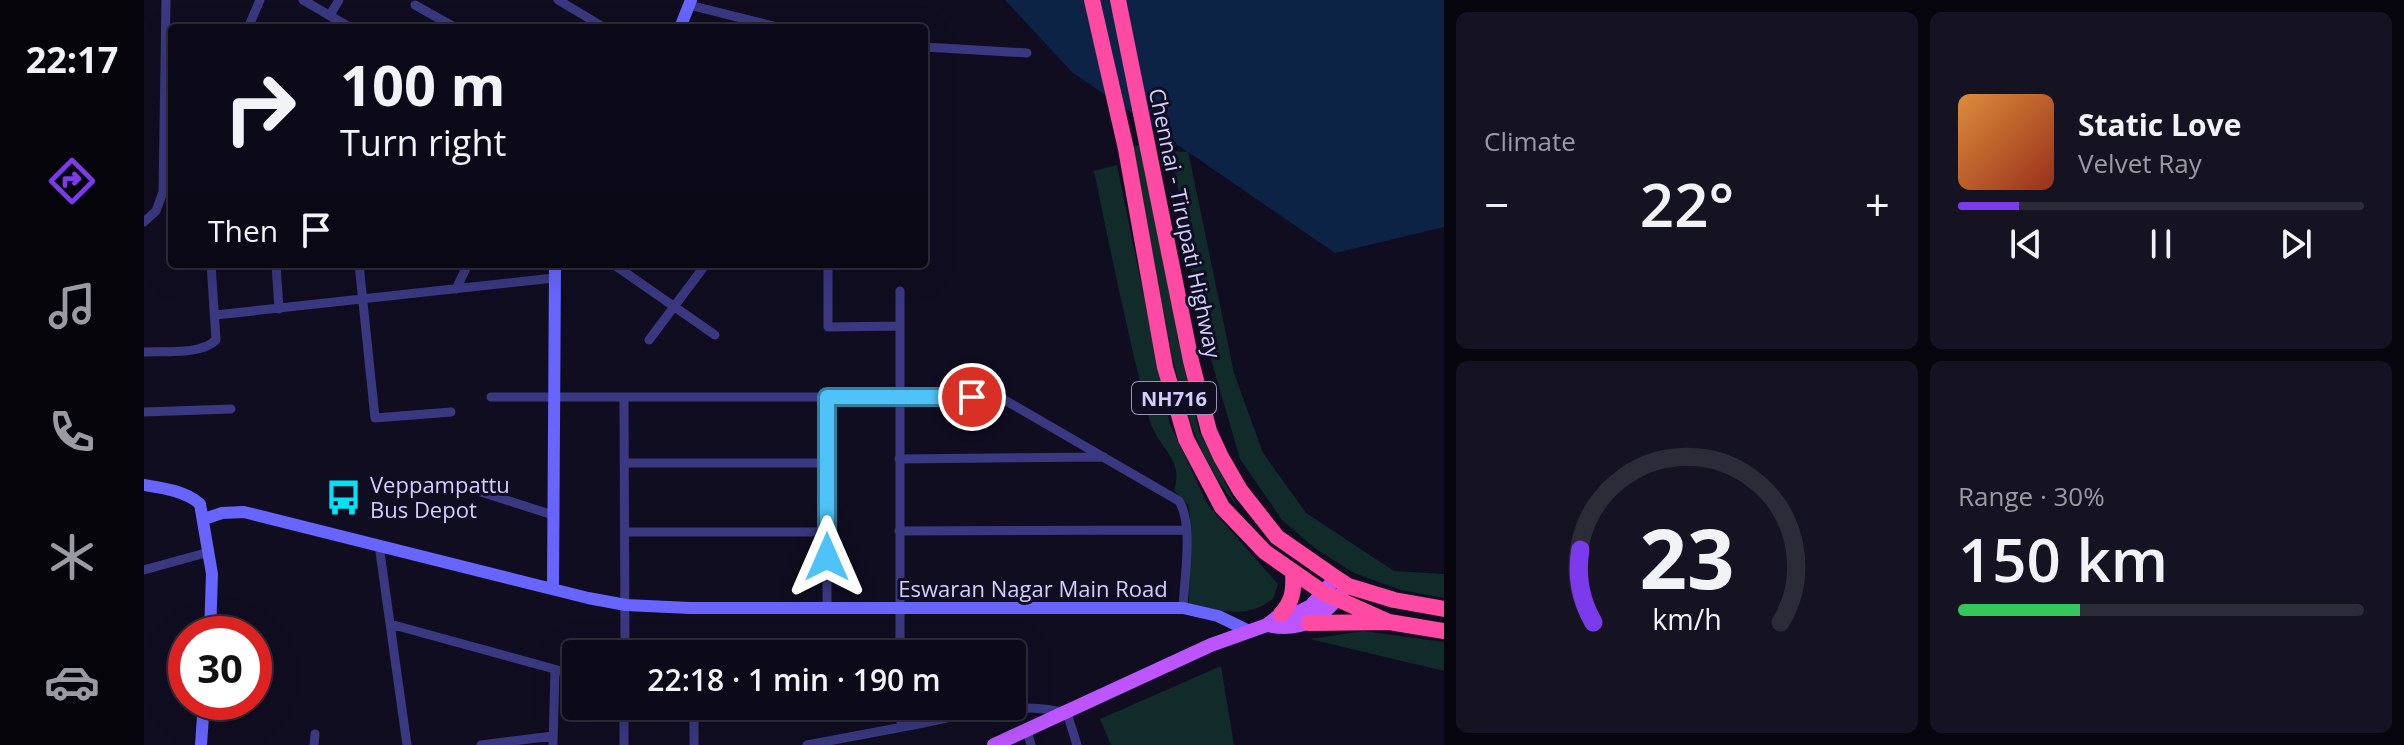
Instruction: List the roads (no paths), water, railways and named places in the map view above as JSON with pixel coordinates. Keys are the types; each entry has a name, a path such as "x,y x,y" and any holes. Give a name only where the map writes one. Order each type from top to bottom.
{"highway":[{"name":"Chennai - Tirupati Highway","path":"1092,0 1126,149 1165,367 1186,439 1222,507 1265,552 1330,596 1389,622"},
{"name":"Chennai - Tirupati Highway","path":"1118,0 1191,361 1209,431 1240,490 1277,537 1342,582 1394,600 1444,609"},
{"path":"1274,620 1290,605 1294,590 1293,572"},
{"path":"1309,623 1389,622 1444,631"}],"main road":[{"path":"1274,620 1286,629 1309,623 1342,582"},
{"path":"994,745 1029,738 1067,713 1247,630 1299,612 1330,596"}],"street":[{"path":"144,222 161,202 168,168 166,0"},
{"path":"250,24 260,0"},
{"path":"303,0 345,24"},
{"path":"330,15 339,0"},
{"path":"558,0 598,24"},
{"path":"577,11 580,0"},
{"path":"682,24 690,3 766,24"},
{"path":"415,5 449,24"},
{"path":"928,47 1027,53"},
{"path":"144,352 200,348 213,344 217,335 211,268"},
{"path":"276,268 279,309"},
{"path":"360,268 375,418 451,412"},
{"path":"456,289 466,268"},
{"path":"553,589 555,268"},
{"path":"620,268 715,335"},
{"path":"649,340 703,268"},
{"path":"828,268 828,327 899,326"},
{"path":"216,315 554,278"},
{"path":"900,291 900,640"},
{"path":"491,397 1003,399 1179,501 1184,510 1186,530 1183,608"},
{"path":"624,397 625,640"},
{"path":"827,397 827,609"},
{"path":"144,412 231,409"},
{"path":"899,459 1106,457"},
{"path":"625,463 827,463"},
{"path":"144,485 170,490 200,504 209,552 211,616"},
{"path":"459,485 553,515"},
{"name":"Eswaran Nagar Main Road","path":"204,519 222,513 244,512 626,605 827,609 1183,608 1218,616 1247,630"},
{"path":"899,531 1186,530"},
{"path":"625,532 827,532"},
{"path":"379,545 407,745"},
{"path":"144,570 209,552"},
{"path":"390,624 562,672"},
{"path":"481,745 553,740 555,670"},
{"path":"807,745 999,709 1047,708 1067,713 1077,745"},
{"path":"201,745 203,720"},
{"path":"624,720 624,745"},
{"path":"694,720 694,745"},
{"path":"901,720 901,727"}],"water":[{"path":"1005,0 1444,0 1444,227 1335,253 1072,72"}],"place":[{"name":"Veppampattu Bus Depot","path":"344,497"}]}
